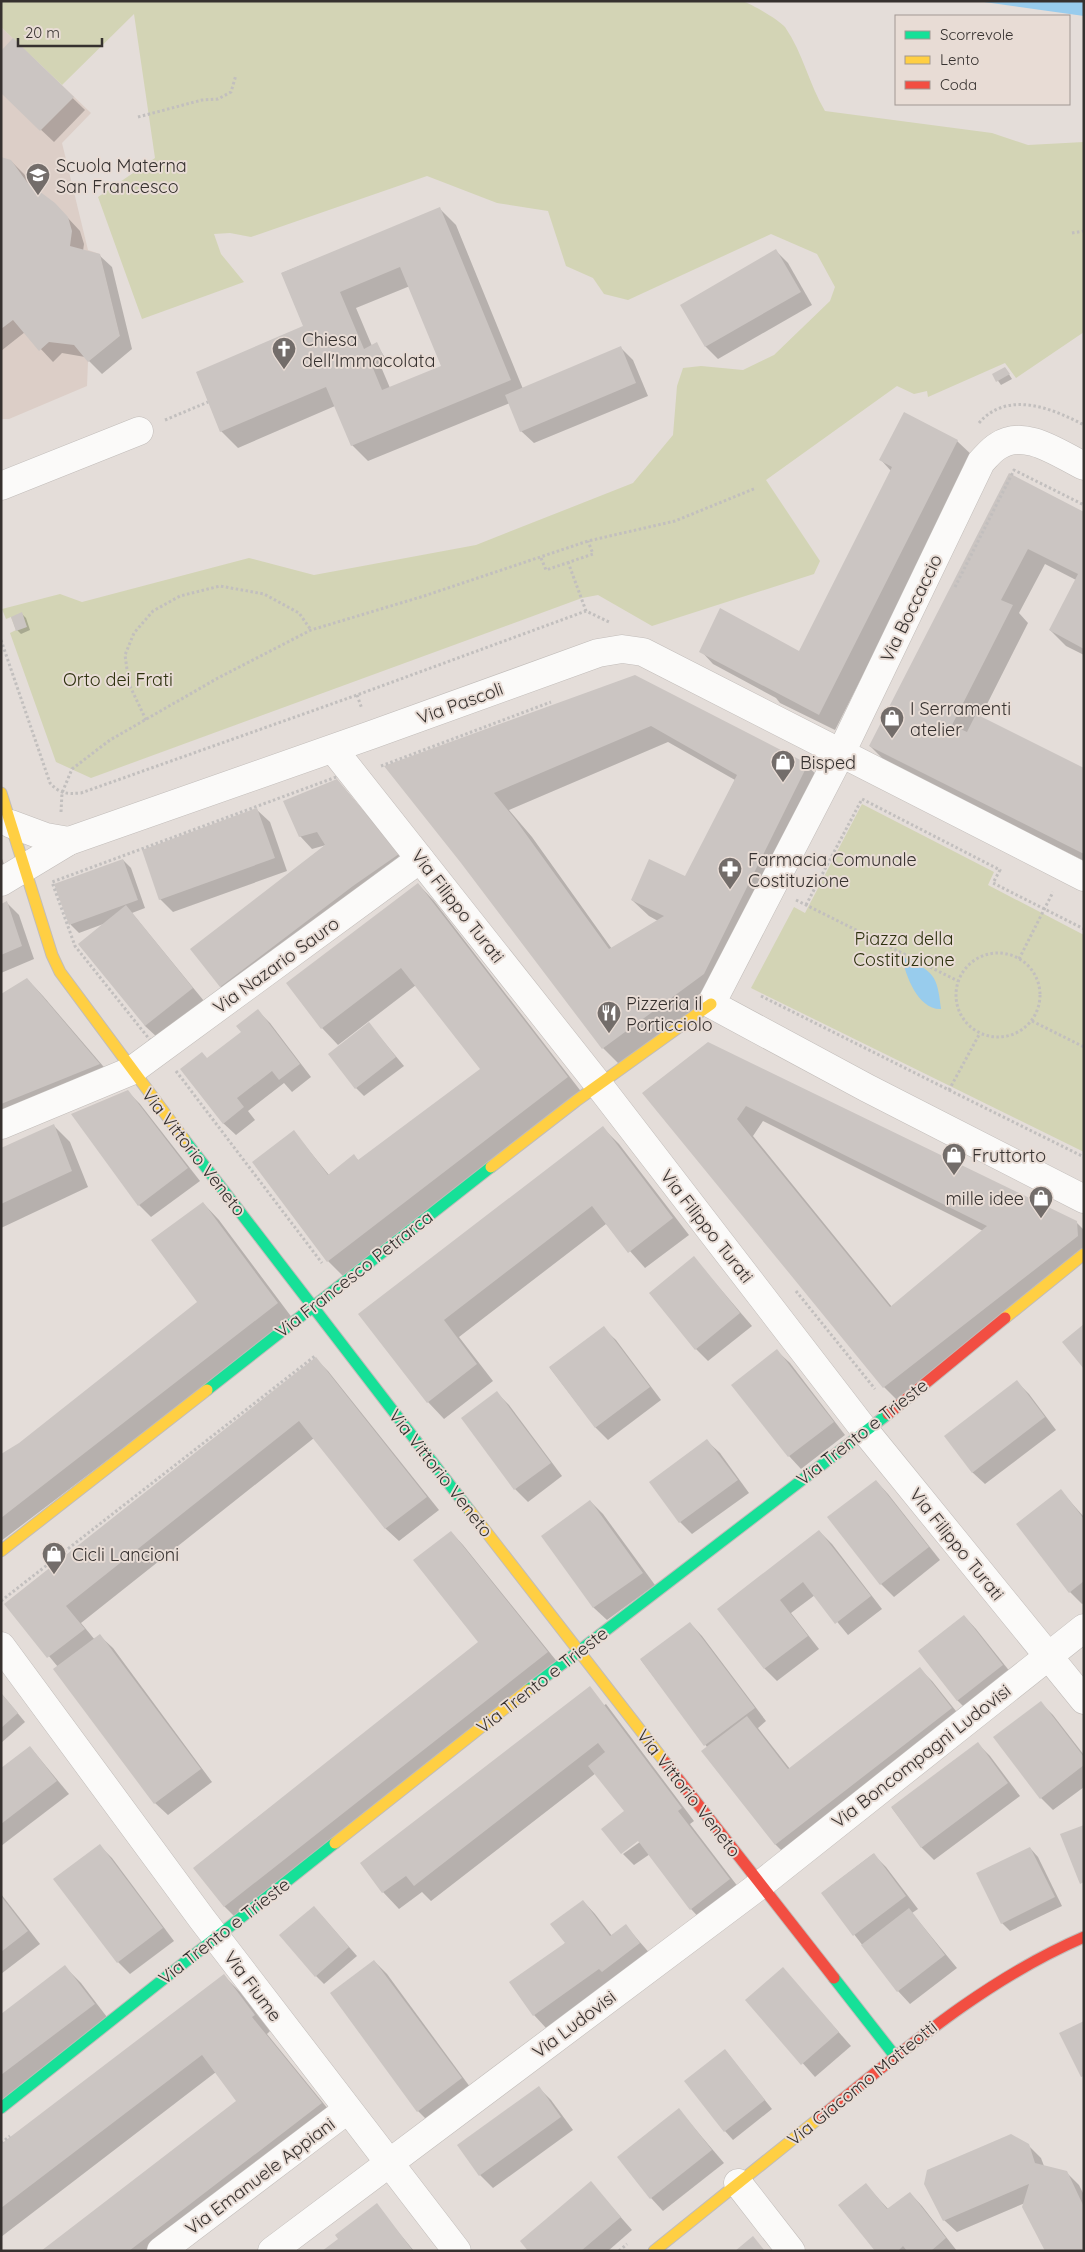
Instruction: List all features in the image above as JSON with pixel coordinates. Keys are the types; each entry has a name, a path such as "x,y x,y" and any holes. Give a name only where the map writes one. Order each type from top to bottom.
{"street":[{"path":"1,486 139,431"},
{"name":"Via Boccaccio","path":"841,753 981,462 998,445 1018,439 1040,445 1084,466"},
{"name":"Via Pascoli","path":"11,824 46,837 65,829 333,749 598,652 622,649 643,652 841,753"},
{"name":"Via Filippo Turati","path":"333,749 598,1084 866,1432 1084,1700"},
{"path":"1075,872 841,753 712,1004 867,1088 1084,1199"},
{"name":"Via Vittorio Veneto","path":"1,793 52,955 60,972 131,1071 760,1885 895,2056"},
{"name":"Via Pascoli","path":"1,882 24,868 65,829"},
{"name":"Via Nazario Sauro","path":"1,1125 131,1071 420,859"},
{"name":"Via Francesco Petrarca","path":"1,1551 598,1084 712,1004"},
{"name":"Via Trento e Trieste","path":"1,2108 578,1650 866,1432 1084,1254"},
{"name":"Via Boncompagni Ludovisi","path":"760,1885 1084,1628"},
{"name":"Via Fiume","path":"1,1646 216,1937 457,2251"},
{"name":"Via Ludovisi","path":"388,2163 760,1885"},
{"name":"Via Giacomo Matteotti","path":"654,2251 945,2017 994,1984 1062,1946 1084,1937"},
{"name":"Via Emanuele Appiani","path":"171,2248 347,2110"},
{"path":"272,2251 388,2163"},
{"path":"738,2184 791,2251"}],"path":[{"path":"138,117 202,100 218,98 231,92 236,75"},
{"path":"1072,233 1084,231"},
{"path":"139,431 208,402"},
{"path":"1044,408 1084,424"},
{"path":"951,594 1014,470 1084,506"},
{"path":"65,829 62,793 72,769 110,740 218,678 311,630 424,596 588,541 675,521 756,488"},
{"path":"541,558 546,570 593,554 588,541"},
{"path":"568,562 586,611"},
{"path":"146,720 129,684 125,655 134,633 154,611 180,596 220,586 264,594 299,613 311,630"},
{"path":"382,768 380,766 556,701"},
{"path":"339,776 403,855 154,1045 75,946 52,882 339,776"},
{"path":"806,905 862,799 1000,870 993,883 1084,929"},
{"path":"1020,958 1044,909 1075,872"},
{"path":"791,908 796,900 958,981"},
{"path":"1002,953 1020,958 1029,966 1040,987 1040,999 1032,1021 1024,1029 1013,1034 990,1037 969,1026 959,1011 956,993 958,981 964,970 983,955 1002,953"},
{"path":"756,994 1084,1157"},
{"path":"1032,1021 1084,1047"},
{"path":"949,1090 980,1033"},
{"path":"173,1068 322,1264"},
{"path":"795,1290 881,1397"},
{"path":"1,1601 318,1354"},
{"path":"1,2143 17,2131"},
{"path":"619,2251 634,2238"}],"shaded area":[{"name":"Scuola Materna San Francesco","path":"1,27 91,113 62,143 88,250 100,254 120,336 88,362 87,386 9,419 1,419"}],"green space":[{"name":"Orto dei Frati","path":"1,1 742,1 765,12 785,27 797,47 825,111 992,133 1028,145 1084,142 1084,332 1016,378 1005,363 928,397 927,391 914,394 897,386 766,480 820,561 814,574 652,626 598,595 582,598 91,778 56,762 10,633 16,630 11,617 6,619 2,609 60,594 82,602 249,558 314,575 476,545 633,483 673,435 677,386 683,368 701,366 743,370 774,355 830,301 835,287 817,254 771,234 628,300 604,294 593,278 566,266 548,211 497,203 427,176 251,237 230,233 214,234 221,254 244,282 142,319 98,197 155,158 134,14 62,85 1,27"},
{"name":"Piazza della Costituzione","path":"862,804 994,872 988,885 1084,935 1084,1152 751,988 794,907 805,913"}],"water":[{"path":"977,1 1084,1 1084,16"},
{"path":"902,956 921,966 932,975 938,988 941,1009 933,1008 919,998 906,972"}],"building":[{"path":"13,38 74,97 40,131 1,93 1,51"},
{"path":"1,157 11,160 27,182 55,203 68,217 72,231 70,246 100,254 120,336 88,362 74,345 49,342 39,351 13,320 1,329"},
{"path":"440,207 511,380 351,446 326,387 220,432 196,372 303,326 281,273","holes":["400,267 441,366 382,390 370,361 383,355 377,342 364,349 340,292"]},
{"path":"776,249 801,292 705,347 680,305"},
{"path":"621,346 636,383 520,432 505,395"},
{"path":"1005,367 1010,374 996,382 992,374"},
{"path":"904,412 958,440 819,715 699,652 720,608 799,651 892,467 879,460"},
{"path":"1009,473 1084,512 1084,649 1049,630 1078,574 1028,549 1001,600 1013,605 952,725 967,732 976,714 1084,768 1084,854 869,746"},
{"path":"22,612 27,627 16,631 11,617"},
{"path":"635,675 808,764 704,974 602,1049 461,863 384,766","holes":["651,726 737,775 685,876 649,859 631,900 664,916 609,949 494,793"]},
{"path":"337,779 399,854 353,886 220,987 190,949 325,845 317,832 299,837 283,801"},
{"path":"257,808 275,858 159,900 142,850"},
{"path":"123,859 138,900 69,925 54,884"},
{"path":"418,883 568,1077 327,1262 252,1162 294,1130 328,1175 354,1154 358,1160 480,1069 401,968 321,1029 286,983"},
{"path":"7,901 22,946 1,955 1,904"},
{"path":"126,905 193,988 145,1026 78,944"},
{"path":"27,978 100,1064 1,1104 1,994"},
{"path":"258,1009 300,1064 279,1080 272,1071 237,1098 244,1107 223,1124 180,1069 202,1052 207,1058 241,1032 236,1026"},
{"path":"369,1022 396,1057 355,1089 328,1054"},
{"path":"708,1042 1077,1221 1078,1236 883,1388 642,1093","holes":["746,1106 987,1226 890,1307 737,1119"]},
{"path":"128,1090 188,1168 138,1206 71,1114"},
{"path":"54,1124 72,1171 1,1204 1,1148"},
{"path":"603,1126 673,1218 628,1253 592,1206 444,1320 477,1364 427,1403 358,1314"},
{"path":"203,1202 278,1303 1,1518 1,1454 19,1443 197,1302 151,1240"},
{"path":"694,1256 740,1313 695,1350 649,1293"},
{"path":"1084,1324 1084,1369 1062,1342"},
{"path":"604,1326 650,1387 595,1428 549,1367"},
{"path":"777,1349 834,1422 788,1457 731,1385"},
{"path":"316,1357 427,1497 385,1529 299,1421 66,1606 85,1629 47,1658 4,1604"},
{"path":"1017,1380 1045,1417 972,1473 944,1436"},
{"path":"497,1391 551,1463 514,1490 461,1418"},
{"path":"707,1439 738,1480 679,1523 649,1482"},
{"path":"876,1480 929,1547 880,1585 827,1517"},
{"path":"1061,1489 1084,1519 1084,1581 1069,1593 1016,1524"},
{"path":"590,1500 643,1573 593,1608 541,1536"},
{"path":"819,1530 871,1596 835,1624 803,1582 780,1600 808,1636 764,1669 717,1609"},
{"path":"451,1531 548,1652 224,1907 193,1868 478,1642 413,1560"},
{"path":"964,1615 1003,1665 957,1701 918,1651"},
{"path":"690,1622 755,1708 704,1746 640,1659"},
{"path":"100,1634 201,1769 154,1804 53,1669"},
{"path":"920,1667 952,1708 775,1845 701,1751 747,1716 788,1769"},
{"path":"590,1686 682,1808 678,1811 730,1879 690,1910 638,1841 621,1854 601,1829 624,1811 588,1766 605,1752 598,1743 414,1886 406,1876 382,1893 360,1863"},
{"path":"1,1693 18,1713 1,1728"},
{"path":"1041,1701 1084,1757 1084,1765 1040,1799 993,1737"},
{"path":"978,1742 1008,1783 921,1848 891,1807"},
{"path":"30,1746 57,1781 1,1824 1,1768"},
{"path":"1084,1825 1084,1882 1080,1884 1060,1834"},
{"path":"100,1844 163,1928 117,1963 53,1879"},
{"path":"1030,1847 1055,1897 1001,1924 976,1873"},
{"path":"874,1853 906,1896 853,1936 821,1893"},
{"path":"1,1896 28,1931 1,1952"},
{"path":"583,1900 610,1936 626,1924 640,1943 602,1972 599,1969 533,2016 509,1982 565,1943 550,1924"},
{"path":"314,1906 349,1947 315,1977 279,1935"},
{"path":"909,1908 945,1955 897,1992 861,1945"},
{"path":"374,1960 462,2078 417,2112 330,1993"},
{"path":"65,1965 95,2004 1,2075 1,2014"},
{"path":"783,1967 839,2032 801,2065 745,2000"},
{"path":"224,1974 255,2015 252,2017 322,2103 129,2251 41,2251 236,2101 202,2055 1,2208 1,2144"},
{"path":"1084,2021 1084,2076 1081,2077 1059,2033"},
{"path":"725,2049 765,2100 724,2132 684,2081"},
{"path":"539,2086 561,2117 479,2176 457,2145"},
{"path":"679,2108 712,2150 650,2199 617,2157"},
{"path":"1011,2134 1029,2144 1035,2163 1067,2171 1084,2207 1084,2251 1045,2251 1022,2207 1029,2184 943,2221 924,2184 927,2170"},
{"path":"591,2181 621,2217 581,2251 528,2251 520,2241"},
{"path":"866,2183 887,2209 910,2192 946,2238 931,2251 907,2251 903,2246 898,2251 875,2251 838,2205"},
{"path":"377,2203 413,2251 322,2251 338,2239 335,2235"},
{"path":"753,2236 765,2251 735,2251"}],"traffic: fast":[{"path":"184,1139 470,1511"},
{"path":"207,1390 491,1167"},
{"path":"528,1690 888,1414"},
{"path":"1,2108 335,1843"},
{"path":"834,1978 895,2056"}],"traffic: slow":[{"path":"1,793 52,955 60,972 184,1139"},
{"path":"491,1167 576,1101 711,1004"},
{"path":"1005,1318 1084,1254"},
{"path":"1,1551 207,1390"},
{"path":"470,1511 665,1762"},
{"path":"335,1843 528,1690"},
{"path":"654,2251 818,2119"}],"traffic: jam":[{"path":"888,1414 1005,1318"},
{"path":"665,1762 834,1978"},
{"path":"818,2119 913,2043 978,1996 1047,1954 1084,1937"}],"place":[{"name":"Scuola Materna San Francesco","path":"38,196"},
{"name":"Chiesa dell'Immacolata","path":"284,370"},
{"name":"I Serramenti atelier","path":"892,739"},
{"name":"Bisped","path":"783,783"},
{"name":"Farmacia Comunale Costituzione","path":"730,890"},
{"name":"Pizzeria il Porticciolo","path":"609,1034"},
{"name":"Fruttorto","path":"954,1176"},
{"name":"mille idee","path":"1041,1219"},
{"name":"Cicli Lancioni","path":"54,1575"}]}
